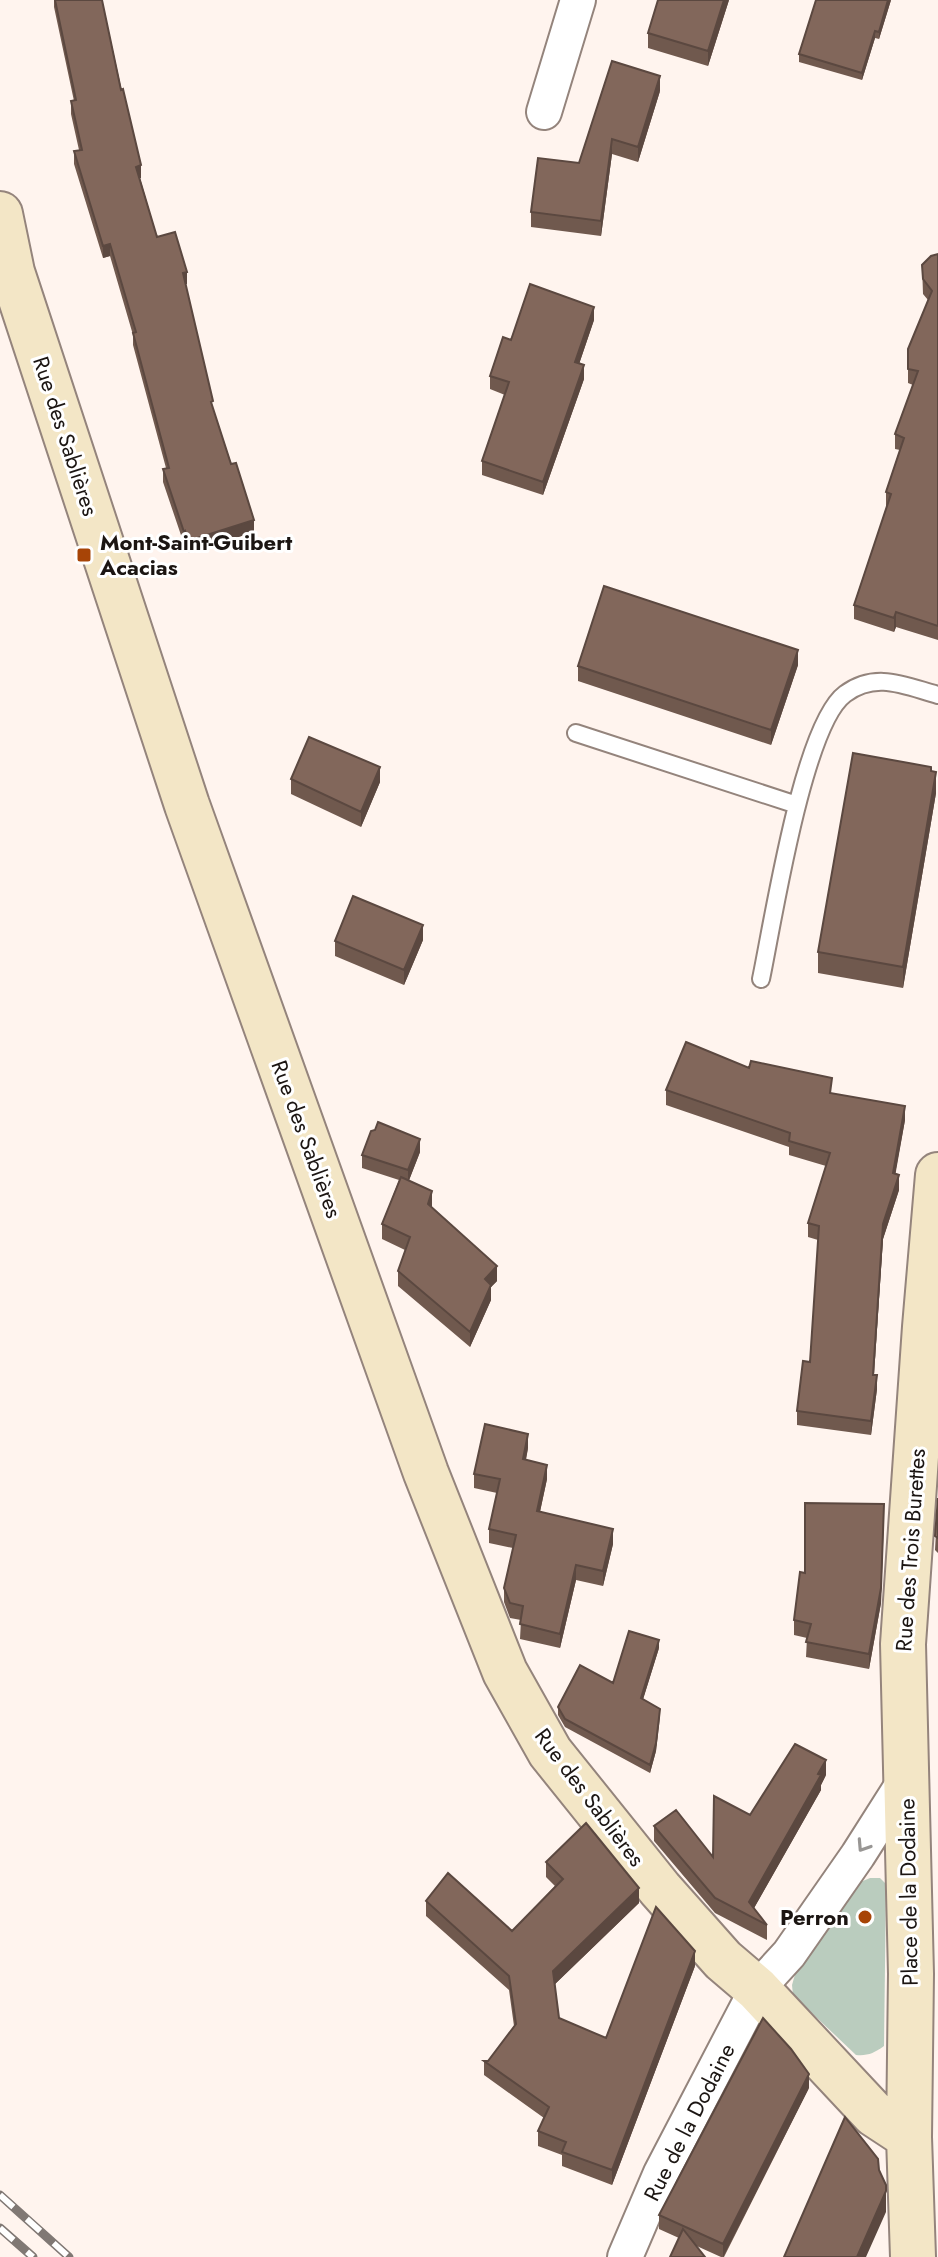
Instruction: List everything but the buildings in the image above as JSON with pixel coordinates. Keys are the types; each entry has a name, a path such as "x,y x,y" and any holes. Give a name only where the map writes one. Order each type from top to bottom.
{"street":[{"path":"544,112 578,0"},
{"name":"Rue des Sablières","path":"0,214 12,272 187,805 426,1473 505,1672 550,1752 660,1889 723,1960 757,1989"},
{"name":"Rue des Trois Burettes","path":"905,1781 903,1644 923,1343 938,1175"},
{"name":"Place de la Dodaine","path":"757,1989 789,1954 905,1781"},
{"name":"Place de la Dodaine","path":"905,1781 911,1974 909,2137 913,2257"},
{"path":"757,1989 874,2114 909,2137"},
{"name":"Rue de la Dodaine","path":"625,2257 661,2173 757,1989"}],"lane":[{"path":"761,979 797,805 828,713 844,694 865,684 886,680 938,695"},
{"path":"576,733 797,805"}],"green space":[{"path":"880,1878 886,1884 884,2046 871,2054 856,2055 793,1995 792,1985 796,1971 858,1883"}],"railway":[{"path":"0,2195 69,2257"},
{"path":"0,2228 33,2257"}],"place":[{"name":"Mont-Saint-Guibert Acacias","path":"84,555"},
{"name":"Perron","path":"865,1917"}]}
